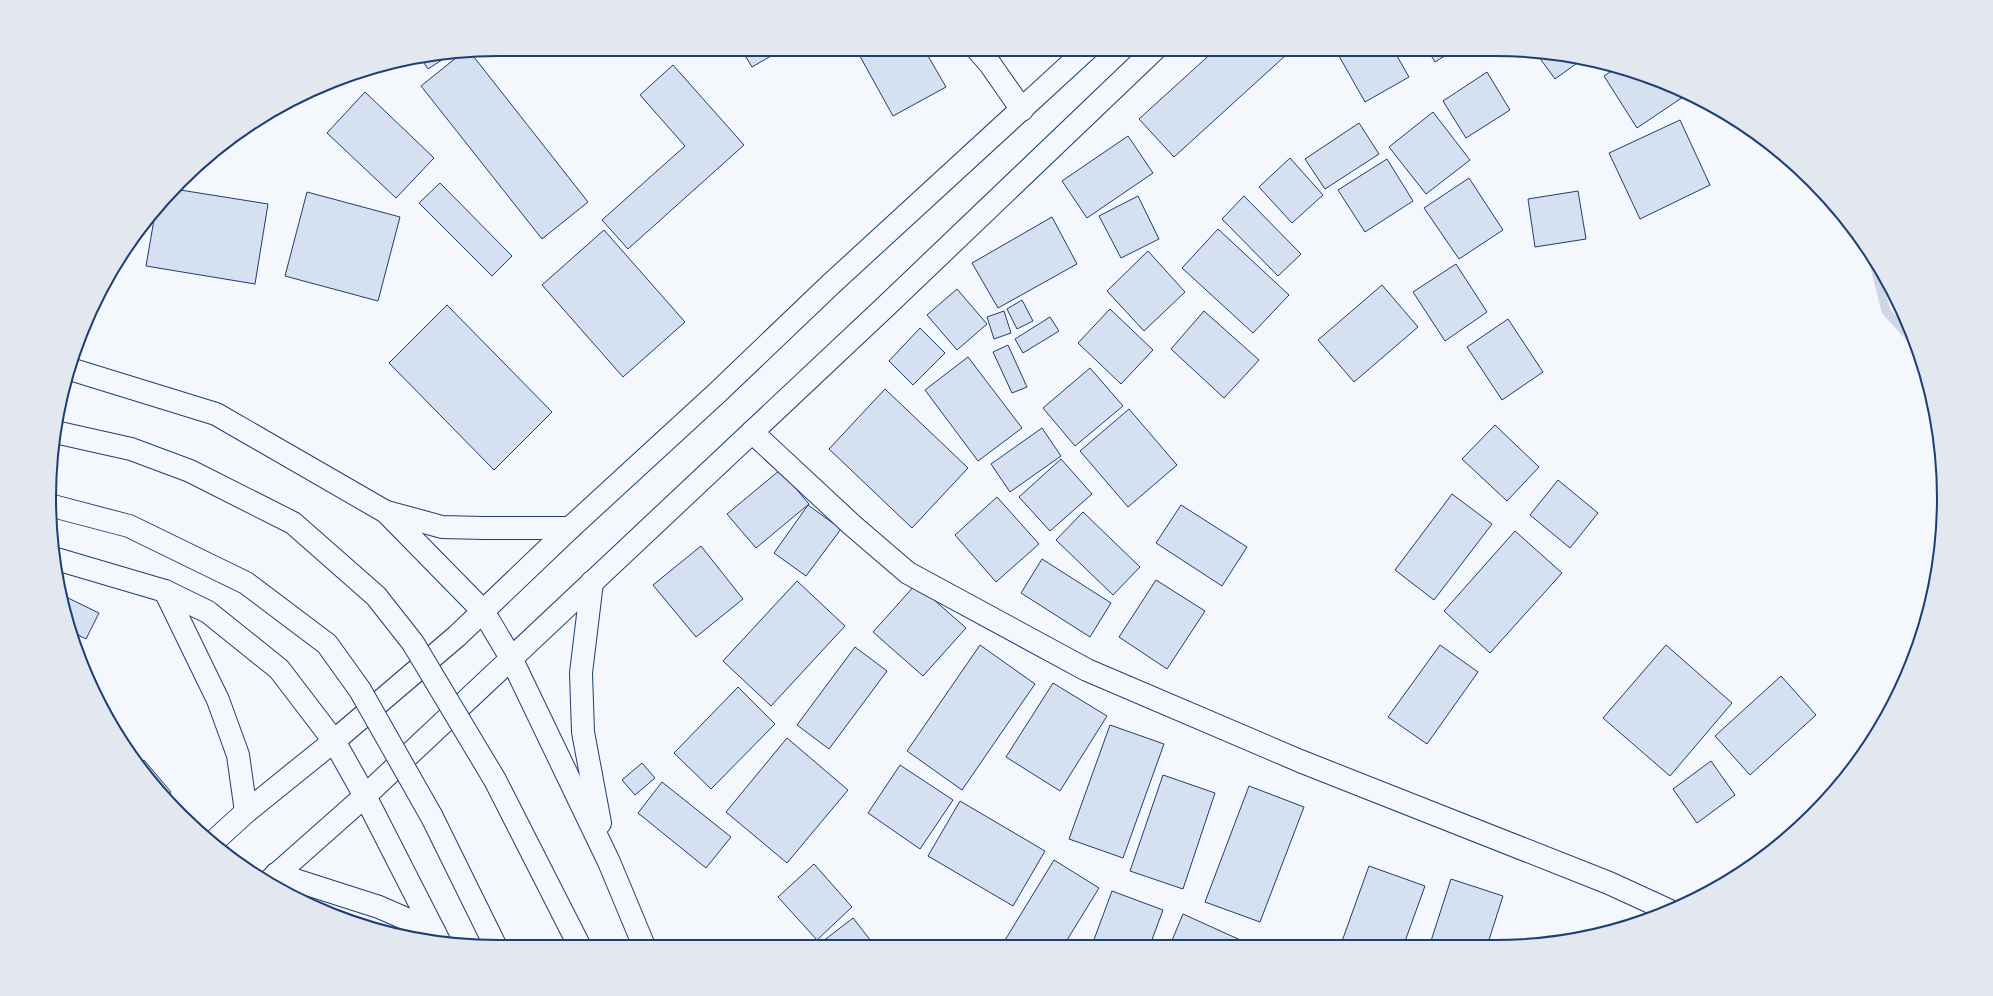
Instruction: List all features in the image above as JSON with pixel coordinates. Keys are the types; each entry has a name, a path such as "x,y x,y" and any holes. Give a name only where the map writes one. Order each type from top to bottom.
{"main road":[{"path":"983,56 1022,110"},
{"path":"217,839 246,812 334,741 457,636 570,528 717,393 831,284 1080,56"},
{"path":"272,878 365,796 752,432 1148,56"},
{"path":"75,370 216,414 386,512 442,527 570,528"},
{"path":"752,432 862,535 908,573 1087,670 1292,758 1609,883 1661,907"},
{"path":"61,433 131,449 190,471 293,523 376,596 413,643 495,780 576,940"},
{"path":"56,506 129,526 246,583 327,644 360,690 432,817 492,940"},
{"path":"386,512 483,611 511,658 609,862 642,940"},
{"path":"61,560 165,591 208,612 278,669 334,741 365,796 436,935"},
{"path":"592,582 581,673 583,732 594,794 609,862"},
{"path":"165,591 218,700 238,755 246,812"},
{"path":"272,878 379,907 434,935"}],"building":[{"path":"745,56 771,56 752,67"},
{"path":"860,56 928,56 946,87 893,116"},
{"path":"1208,56 1285,56 1174,157 1139,119"},
{"path":"1339,56 1397,56 1409,77 1365,102"},
{"path":"1431,56 1445,56 1435,62"},
{"path":"474,57 588,202 542,239 421,86 455,58"},
{"path":"1540,59 1577,63 1555,79"},
{"path":"442,60 428,69 424,62"},
{"path":"673,65 744,145 628,249 602,220 685,146 640,95"},
{"path":"1487,72 1510,110 1466,138 1443,101"},
{"path":"1611,72 1637,79 1681,98 1637,128 1604,76"},
{"path":"365,92 434,158 396,198 327,133"},
{"path":"1433,112 1470,160 1426,194 1389,147"},
{"path":"1680,120 1710,185 1640,219 1609,153"},
{"path":"1359,123 1379,154 1325,189 1305,159"},
{"path":"1128,136 1153,173 1087,218 1062,181"},
{"path":"1290,158 1323,195 1292,223 1259,187"},
{"path":"1387,159 1413,201 1365,232 1338,190"},
{"path":"1469,178 1503,230 1459,259 1424,208"},
{"path":"440,183 512,256 492,276 419,203"},
{"path":"181,190 268,204 255,284 146,266 154,221"},
{"path":"1578,191 1586,239 1535,247 1528,199"},
{"path":"307,192 400,217 378,301 285,276"},
{"path":"1138,196 1159,239 1121,258 1099,216"},
{"path":"1244,196 1301,254 1278,276 1222,219"},
{"path":"1052,217 1077,264 998,308 972,263"},
{"path":"1218,229 1289,295 1253,333 1182,268"},
{"path":"604,230 685,322 623,377 542,285"},
{"path":"1148,251 1185,292 1144,331 1107,291"},
{"path":"1456,264 1487,312 1445,341 1413,292"},
{"path":"1382,285 1418,327 1354,382 1318,340"},
{"path":"957,289 987,324 957,350 927,315"},
{"path":"1022,300 1033,321 1017,329 1007,309"},
{"path":"447,305 552,412 494,470 389,363"},
{"path":"1110,309 1153,350 1121,384 1078,343"},
{"path":"1004,311 1011,333 994,339 987,317"},
{"path":"1204,311 1259,360 1224,398 1171,349"},
{"path":"1050,317 1059,331 1023,353 1015,339"},
{"path":"1508,319 1543,372 1502,400 1467,347"},
{"path":"920,328 945,353 913,385 889,361"},
{"path":"1008,345 1027,387 1012,393 993,352"},
{"path":"968,357 1022,428 978,461 925,390"},
{"path":"1090,368 1123,406 1075,446 1043,408"},
{"path":"885,389 968,468 912,528 829,449"},
{"path":"1129,409 1177,465 1128,507 1080,451"},
{"path":"1495,425 1539,467 1507,501 1462,459"},
{"path":"1042,428 1061,456 1010,492 991,464"},
{"path":"1061,459 1092,494 1050,531 1019,497"},
{"path":"780,470 809,504 756,548 727,514"},
{"path":"1558,480 1598,513 1570,548 1530,515"},
{"path":"1452,494 1492,524 1434,600 1395,570"},
{"path":"997,497 1039,544 996,582 955,535"},
{"path":"808,505 841,529 806,576 774,553"},
{"path":"1181,505 1247,547 1222,586 1156,543"},
{"path":"1083,512 1140,567 1113,595 1056,540"},
{"path":"1515,531 1562,573 1490,653 1444,611"},
{"path":"701,546 743,599 696,637 653,585"},
{"path":"1042,559 1111,603 1090,637 1021,593"},
{"path":"1156,580 1205,611 1167,669 1119,637"},
{"path":"797,581 845,626 771,706 723,661"},
{"path":"916,584 966,628 923,676 873,632"},
{"path":"67,598 99,613 86,639 78,635"},
{"path":"980,645 1035,684 962,790 907,751"},
{"path":"1440,645 1478,672 1427,744 1388,717"},
{"path":"1666,645 1732,703 1670,776 1603,718"},
{"path":"855,647 887,671 829,749 797,725"},
{"path":"1781,676 1816,715 1750,775 1715,736"},
{"path":"1053,683 1107,716 1060,791 1006,757"},
{"path":"738,687 775,724 711,789 674,753"},
{"path":"1110,725 1164,744 1123,858 1069,839"},
{"path":"787,738 848,790 787,863 726,812"},
{"path":"144,760 171,792 169,793 143,761"},
{"path":"1711,761 1735,795 1697,823 1673,789"},
{"path":"642,763 655,778 635,795 622,780"},
{"path":"900,765 953,800 920,849 868,813"},
{"path":"1163,775 1215,793 1183,889 1130,871"},
{"path":"662,782 731,837 706,868 638,813"},
{"path":"1249,786 1304,807 1260,922 1205,902"},
{"path":"960,801 1045,851 1013,906 928,856"},
{"path":"1054,860 1099,888 1067,940 1005,940"},
{"path":"814,864 852,907 817,940 778,897"},
{"path":"1369,866 1425,886 1405,940 1342,940"},
{"path":"1451,879 1503,896 1489,940 1431,940"},
{"path":"1112,891 1163,910 1152,940 1094,940"},
{"path":"1183,914 1240,940 1172,940"},
{"path":"853,918 870,940 824,940"}],"waterway":[{"path":"1877,275 1886,311 1904,330"}]}
